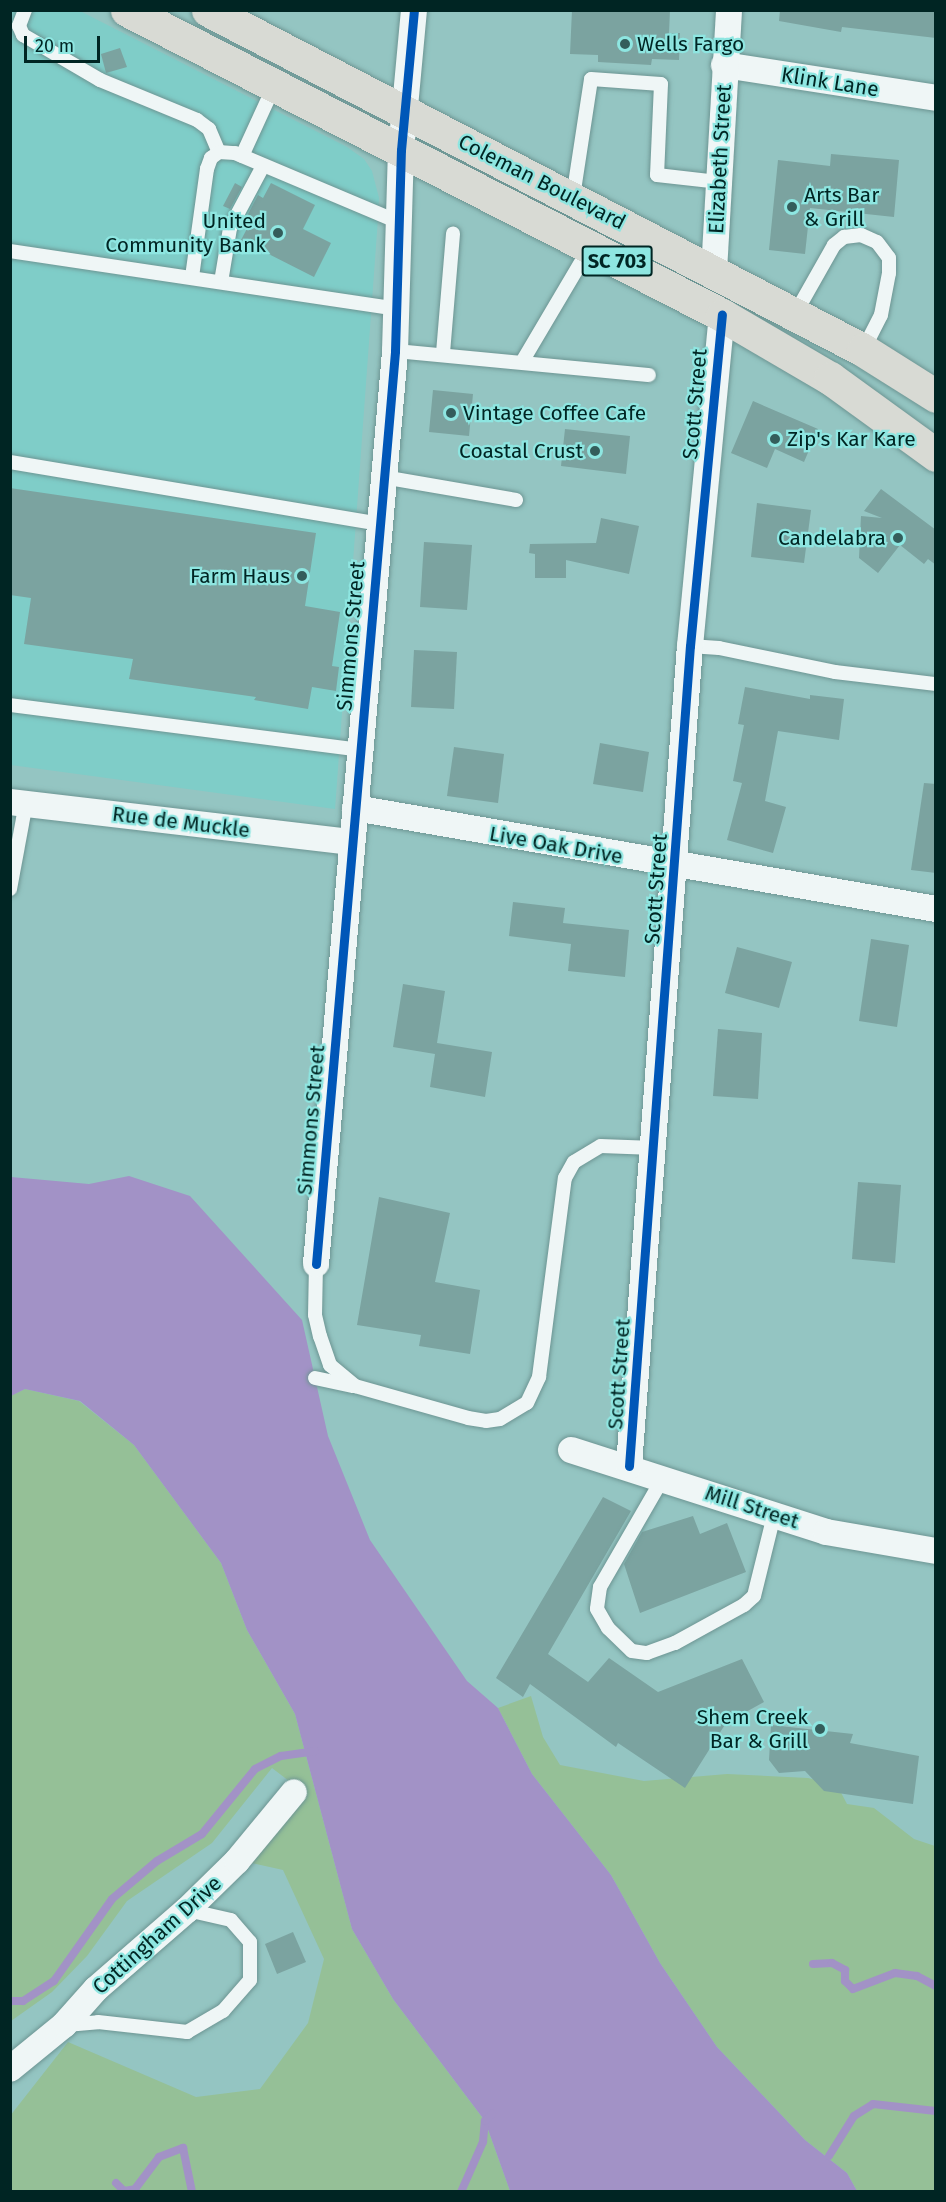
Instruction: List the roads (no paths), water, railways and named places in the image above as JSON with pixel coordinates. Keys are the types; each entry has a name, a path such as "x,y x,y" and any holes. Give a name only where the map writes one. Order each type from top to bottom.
{"main road":[{"name":"Coleman Boulevard","path":"127,10 723,315 830,378 936,455"},
{"name":"Coleman Boulevard","path":"208,10 573,197 863,350 936,396"},
{"path":"830,378 839,366 848,364 936,427"}],"street":[{"name":"Simmons Street","path":"316,1264 395,351 401,223 401,150 414,10"},
{"name":"Elizabeth Street","path":"714,271 724,65 729,10"},
{"name":"Klink Lane","path":"724,65 936,98"},
{"name":"Scott Street","path":"630,1466 676,866 690,646 723,315"},
{"name":"Rue de Muckle","path":"18,802 352,842"},
{"name":"Live Oak Drive","path":"355,808 676,866 936,909"},
{"name":"Mill Street","path":"571,1450 630,1466 826,1532 936,1551"},
{"name":"Cottingham Drive","path":"10,2069 64,2025 96,1989 187,1910 237,1861 294,1792"}],"lane":[{"path":"25,10 19,27 23,35 100,80 197,120 209,129 219,152"},
{"path":"573,197 591,79 661,84 657,175 718,182"},
{"path":"242,156 274,86"},
{"path":"192,278 207,169 211,158 219,152 242,156 401,223"},
{"path":"221,282 230,228 263,166"},
{"path":"443,353 453,233"},
{"path":"795,314 839,241 861,235 877,242 889,258 889,273 881,315 863,350"},
{"path":"522,362 590,247"},
{"path":"10,251 398,309"},
{"path":"395,351 443,353 649,375"},
{"path":"10,462 379,524"},
{"path":"383,477 516,500"},
{"path":"690,646 719,648 836,672 936,684"},
{"path":"10,705 359,750"},
{"path":"10,889 18,802"},
{"path":"315,1378 355,1386 486,1421 507,1416 527,1403 539,1377 565,1178 574,1162 601,1146 654,1148"},
{"path":"316,1264 315,1315 320,1336 330,1365 355,1386"},
{"path":"663,1478 600,1587 597,1609 608,1628 632,1651 647,1653 675,1643 744,1605 754,1596 774,1515"},
{"path":"64,2025 98,2022 187,2032 223,2010 250,1980 250,1942 231,1920 187,1910"}],"waterway":[{"path":"10,2001 23,2001 54,1981 112,1899 157,1861 202,1834 255,1769 281,1756 315,1751"},
{"path":"813,1964 832,1963 845,1970 845,1981 853,1989 895,1973 917,1976 936,1986"},
{"path":"829,2156 854,2116 873,2104 936,2111"},
{"path":"461,2192 483,2142 485,2121 492,2114"},
{"path":"116,2183 124,2191 135,2189 159,2157 183,2148 192,2192"}],"place":[{"name":"Wells Fargo","path":"625,44"},
{"name":"Arts Bar & Grill","path":"792,207"},
{"name":"United Community Bank","path":"278,233"},
{"name":"Vintage Coffee Cafe","path":"451,413"},
{"name":"Zip's Kar Kare","path":"775,439"},
{"name":"Coastal Crust","path":"595,451"},
{"name":"Candelabra","path":"898,538"},
{"name":"Farm Haus","path":"302,576"},
{"name":"Shem Creek Bar & Grill","path":"820,1729"}]}
